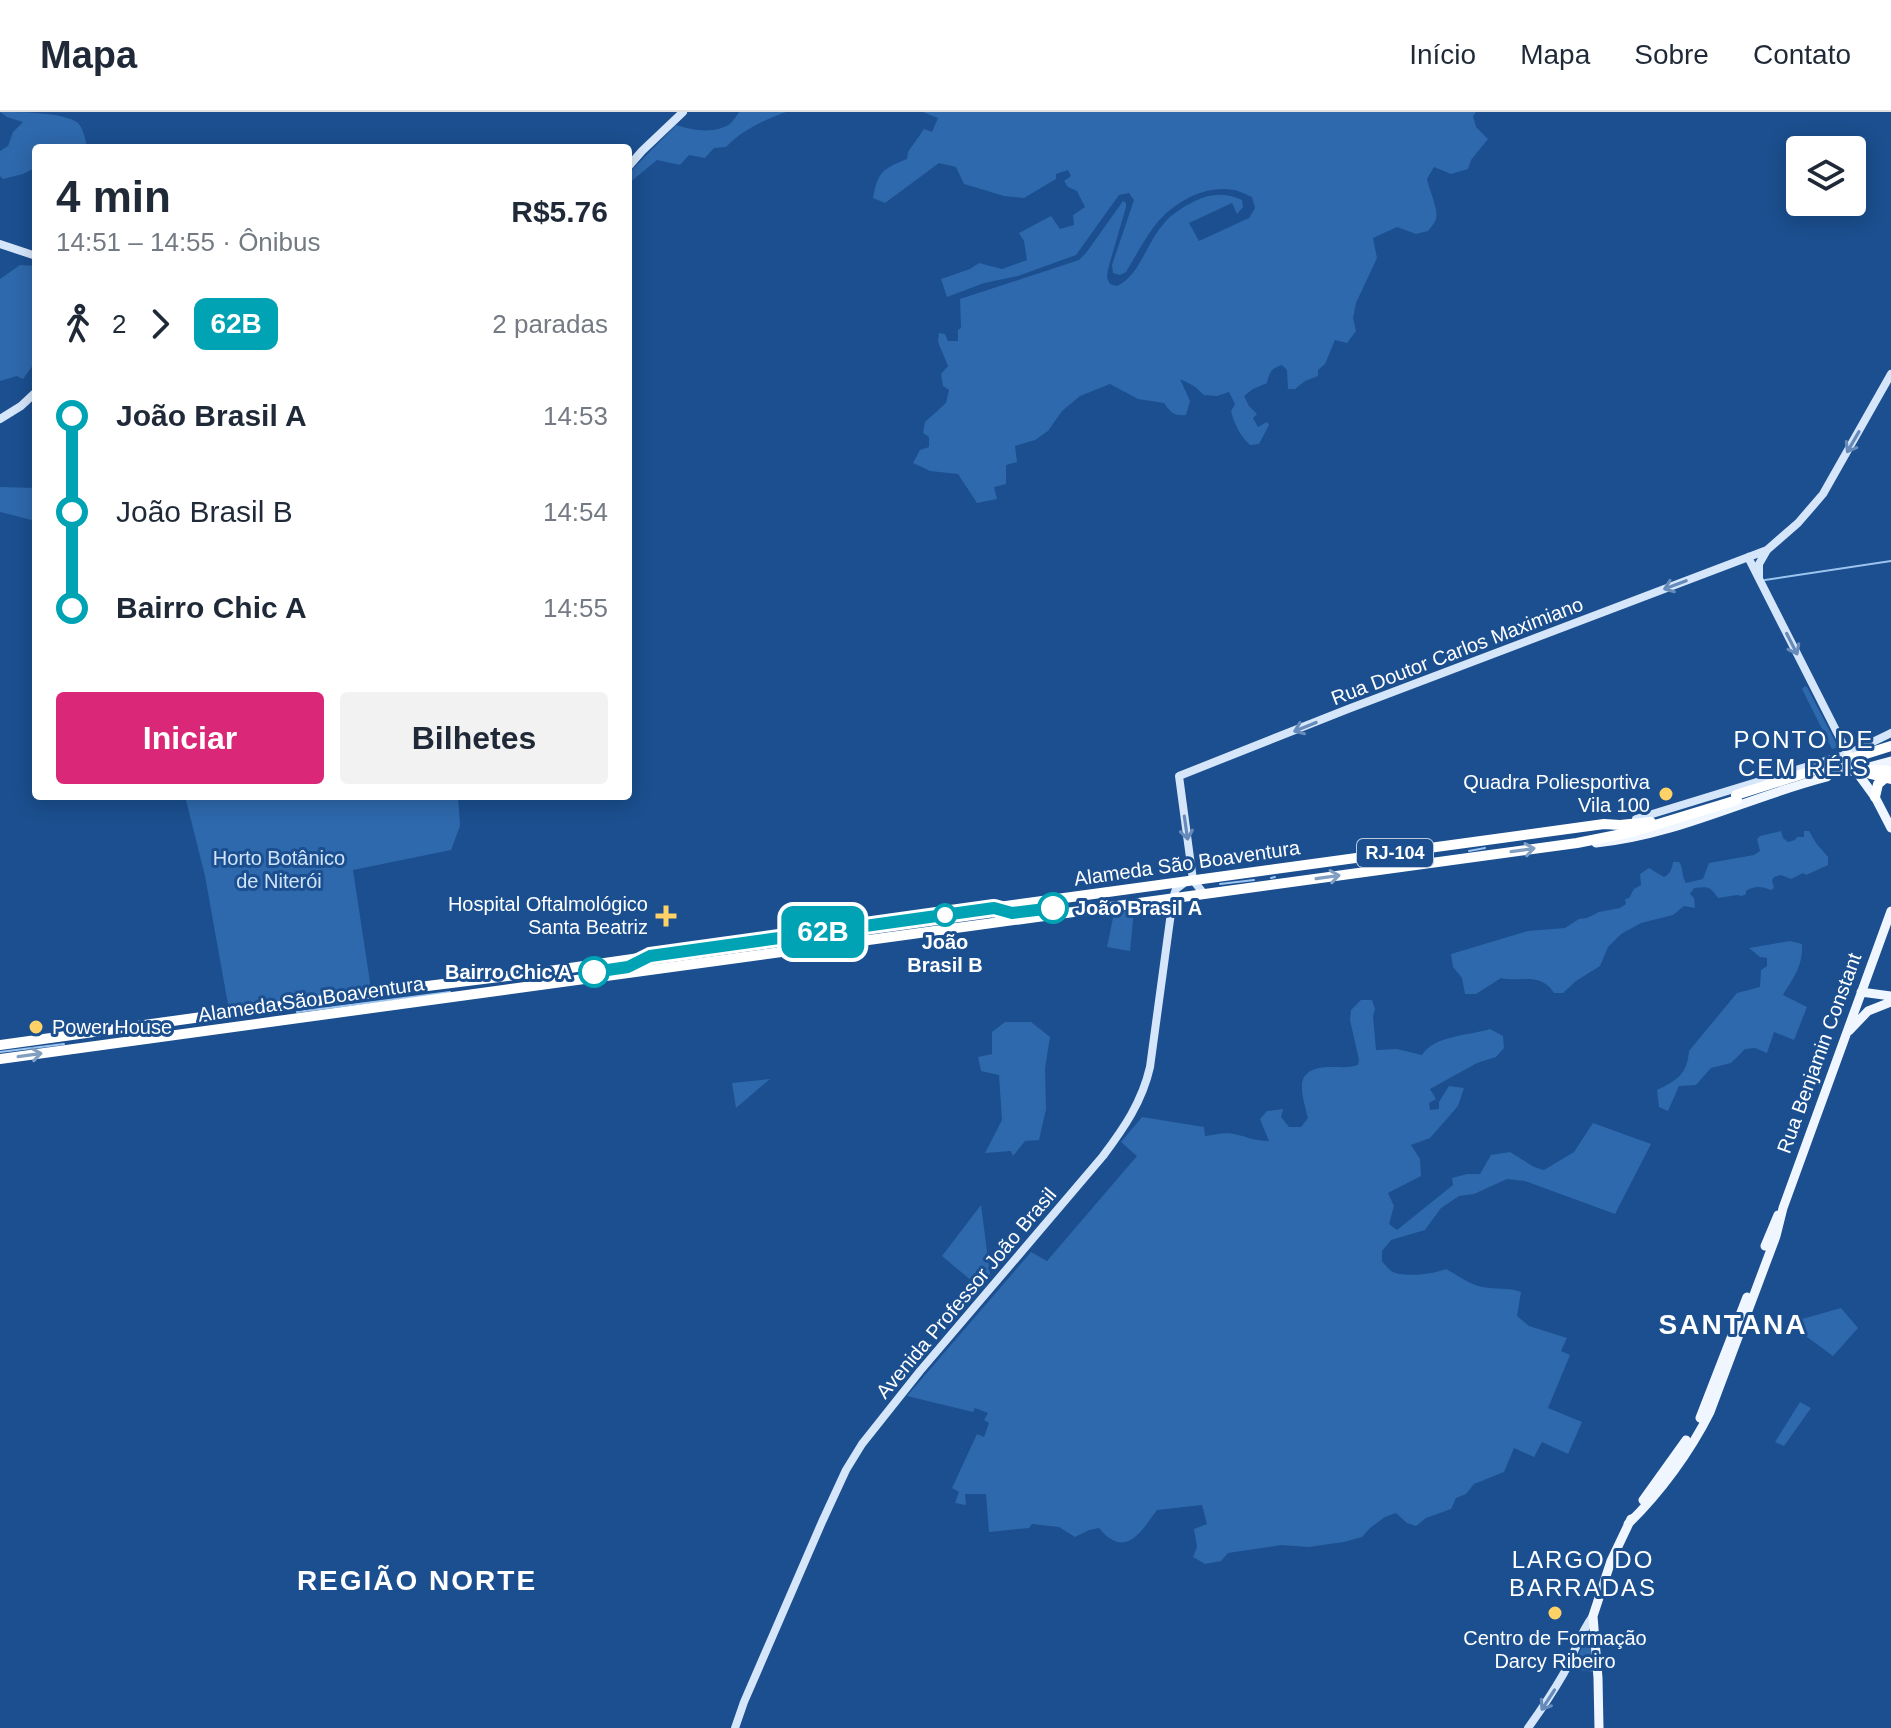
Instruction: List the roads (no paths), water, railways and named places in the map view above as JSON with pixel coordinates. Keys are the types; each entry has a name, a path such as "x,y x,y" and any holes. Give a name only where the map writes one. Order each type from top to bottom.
{"highway":[{"name":"RJ-104","path":"1607,824 1646,823 1737,798 1891,746"},
{"path":"1577,843 1632,832 1737,798 1832,773 1872,770 1889,776"},
{"path":"1856,771 1874,771 1889,776"},
{"path":"1875,797 1878,784 1889,776"},
{"name":"Alameda São Boaventura","path":"0,1045 1607,824"},
{"name":"Alameda São Boaventura","path":"0,1059 1577,843"}],"main road":[{"path":"632,162 683,112"},
{"path":"0,244 32,255"},
{"path":"1759,578 1759,564 1767,550 1798,523 1823,494 1891,374"},
{"path":"0,419 32,396"},
{"name":"Rua Doutor Carlos Maximiano","path":"1193,880 1179,776 1767,550"},
{"path":"1751,556 1759,578 1856,771 1875,797 1891,828"},
{"name":"Alameda São Boaventura","path":"1607,824 1645,817 1795,771 1848,754 1891,733"},
{"path":"1875,797 1874,771 1891,761"},
{"path":"1795,771 1803,772 1806,776 1806,781 1800,785"},
{"name":"Alameda São Boaventura","path":"1577,843 1618,841 1657,833 1800,785 1856,771"},
{"path":"1173,898 1178,886 1193,880 1204,894"},
{"name":"Avenida Professor João Brasil","path":"735,1728 822,1522 862,1444 1103,1156 1137,1106 1150,1067 1173,898"},
{"name":"Rua Benjamin Constant","path":"1528,1728 1565,1671 1584,1628 1593,1616 1611,1561 1628,1524 1700,1419 1774,1223 1783,1208 1891,911"},
{"path":"1868,1011 1860,1009 1859,996 1891,999"},
{"path":"1846,1035 1868,1011 1891,999"},
{"path":"1593,1616 1599,1728"}],"waterway":[{"path":"1765,580 1891,561"},
{"path":"1469,851 1485,848"},
{"path":"1271,878 1275,877"},
{"path":"1220,884 1254,880"},
{"path":"649,963 903,928"},
{"path":"297,1012 450,992"},
{"path":"0,1052 64,1044"}],"place":[{"name":"Quadra Poliesportiva Vila 100","path":"1666,794"},
{"name":"João Brasil A","path":"1053,908"},
{"name":"João Brasil B","path":"945,915"},
{"name":"Hospital Oftalmológico Santa Beatriz","path":"666,916"},
{"name":"Bairro Chic A","path":"594,972"},
{"name":"Power House","path":"36,1027"},
{"name":"Centro de Formação Darcy Ribeiro","path":"1555,1613"}],"district":[{"name":"PONTO DE CEM RÉIS","path":"1804,754"},
{"name":"SANTANA","path":"1733,1324"},
{"name":"LARGO DO BARRADAS","path":"1583,1574"},
{"name":"REGIÃO NORTE","path":"417,1580"}],"park label":[{"name":"Horto Botânico de Niterói","path":"279,870"}]}
